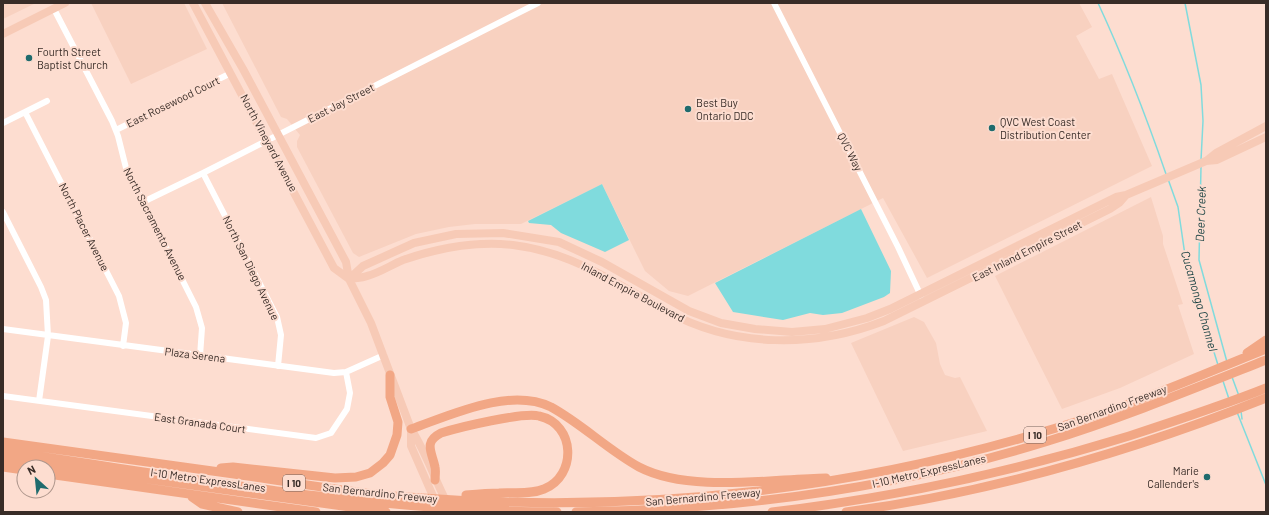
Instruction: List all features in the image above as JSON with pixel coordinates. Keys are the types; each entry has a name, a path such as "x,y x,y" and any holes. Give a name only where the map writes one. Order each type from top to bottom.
{"highway":[{"path":"1234,362 1266,340"},
{"name":"San Bernardino Freeway","path":"3,442 364,493 424,498 539,503 666,501 761,492 851,478 948,458 1044,432 1214,376 1234,362 1266,349"},
{"name":"I-10 Metro ExpressLanes","path":"576,512 695,508 804,496 884,482 964,464 1045,442 1131,413 1214,376 1237,371 1266,360"},
{"path":"201,469 233,468 335,478 356,477 370,473 383,463 390,455 396,442 398,422 390,397 390,375"},
{"name":"I-10 Metro ExpressLanes","path":"772,512 844,503 970,479 1086,449 1224,404 1266,388"},
{"path":"1250,408 1266,398"},
{"path":"411,429 483,405 509,399 523,399 539,402 550,407 638,466 672,479 716,482 851,478"},
{"path":"846,512 880,508 952,494 1042,472 1250,408 1266,405"},
{"path":"424,498 535,492 543,490 556,482 564,470 568,458 566,440 554,424 543,417 533,415 448,431 436,436 430,444 431,455 436,468 435,480"},
{"name":"I-10 Metro ExpressLanes","path":"3,451 356,501 463,509 557,512"},
{"name":"I-10 Metro ExpressLanes","path":"3,459 386,512"},
{"path":"3,467 16,469"},
{"name":"I 10","path":"56,475 316,512"},
{"path":"189,495 202,504 238,512"},
{"path":"868,512 880,508"}],"main road":[{"path":"3,34 65,3"},
{"name":"North Vineyard Avenue","path":"193,3 268,140 334,268 349,279"},
{"name":"North Vineyard Avenue","path":"207,5 243,68 346,262 349,279 371,323 411,429 420,442 435,480 452,512"},
{"path":"206,27 215,32 233,62 243,68"},
{"path":"1206,161 1216,153 1266,126"},
{"path":"1206,161 1217,160 1266,137"},
{"name":"East Inland Empire Street","path":"920,293 1116,197 1126,195 1206,161"},
{"name":"East Inland Empire Street","path":"924,302 1110,209 1119,203 1126,195"},
{"name":"Inland Empire Boulevard","path":"349,279 362,266 414,243 446,236 476,233 503,233 559,242 602,261 689,311 721,323 755,329 792,332 825,329 867,318 920,293"},
{"name":"Inland Empire Boulevard","path":"349,279 367,276 397,263 438,250 463,246 513,245 538,249 567,258 597,271 668,312 714,330 744,338 782,341 816,340 861,330 884,322 924,302"},
{"name":"North Vineyard Avenue","path":"411,429 412,446 424,479 440,512"}],"street":[{"name":"East Jay Street","path":"143,202 279,135 538,3"},
{"name":"QVC Way","path":"774,3 895,240 924,302"},
{"name":"North Sacramento Avenue","path":"54,9 116,130 123,161 196,307 202,328 200,356"},
{"name":"East Rosewood Court","path":"116,130 231,73"},
{"path":"3,123 47,101"},
{"name":"North Placer Avenue","path":"25,112 119,296 126,323 123,346"},
{"name":"North San Diego Avenue","path":"203,173 277,317 281,335 278,366"},
{"path":"3,212 43,294 48,314 48,336 39,401"},
{"name":"Plaza Serena","path":"3,329 123,346 334,372 346,372 384,355"},
{"name":"East Granada Court","path":"3,396 316,438 330,433 347,409 350,393 346,372"}],"shaded area":[{"path":"3,3 36,3 3,19"},
{"path":"91,3 184,3 207,49 131,84"},
{"path":"222,3 1079,3 1092,27 1076,36 1099,79 1112,74 1152,166 927,278 883,198 688,296 669,291 645,271 602,184 521,224 475,224 449,227 416,234 359,257 353,253 297,147 297,141 300,135 287,119 281,117"},
{"path":"1151,197 1163,236 1163,244 1183,304 1178,305 1194,354 1120,388 1062,409 995,276"},
{"path":"914,317 924,322 936,343 940,364 945,375 955,378 960,377 987,431 903,451 851,343"}],"water":[{"path":"602,184 629,240 605,252 561,233 551,225 529,223 528,221"},
{"path":"861,209 891,271 890,293 884,297 842,313 823,315 810,313 783,320 733,312 715,283"}],"waterway":[{"name":"Cucamonga Channel","path":"1098,3 1117,45 1151,131 1166,174"},
{"name":"Deer Creek","path":"1185,3 1201,85 1203,121 1201,160"},
{"name":"Deer Creek","path":"1201,167 1199,260 1227,362"},
{"name":"Cucamonga Channel","path":"1168,179 1178,207 1186,262 1218,365"},
{"name":"Deer Creek","path":"1232,377 1239,396"},
{"name":"Cucamonga Channel","path":"1223,381 1229,399"},
{"name":"Deer Creek","path":"1241,411 1242,419"},
{"name":"Cucamonga Channel","path":"1237,412 1266,485"}],"place":[{"name":"Fourth Street Baptist Church","path":"29,58"},
{"name":"Best Buy Ontario DDC","path":"688,109"},
{"name":"QVC West Coast Distribution Center","path":"992,128"},
{"name":"Marie Callender's","path":"1207,477"}]}
